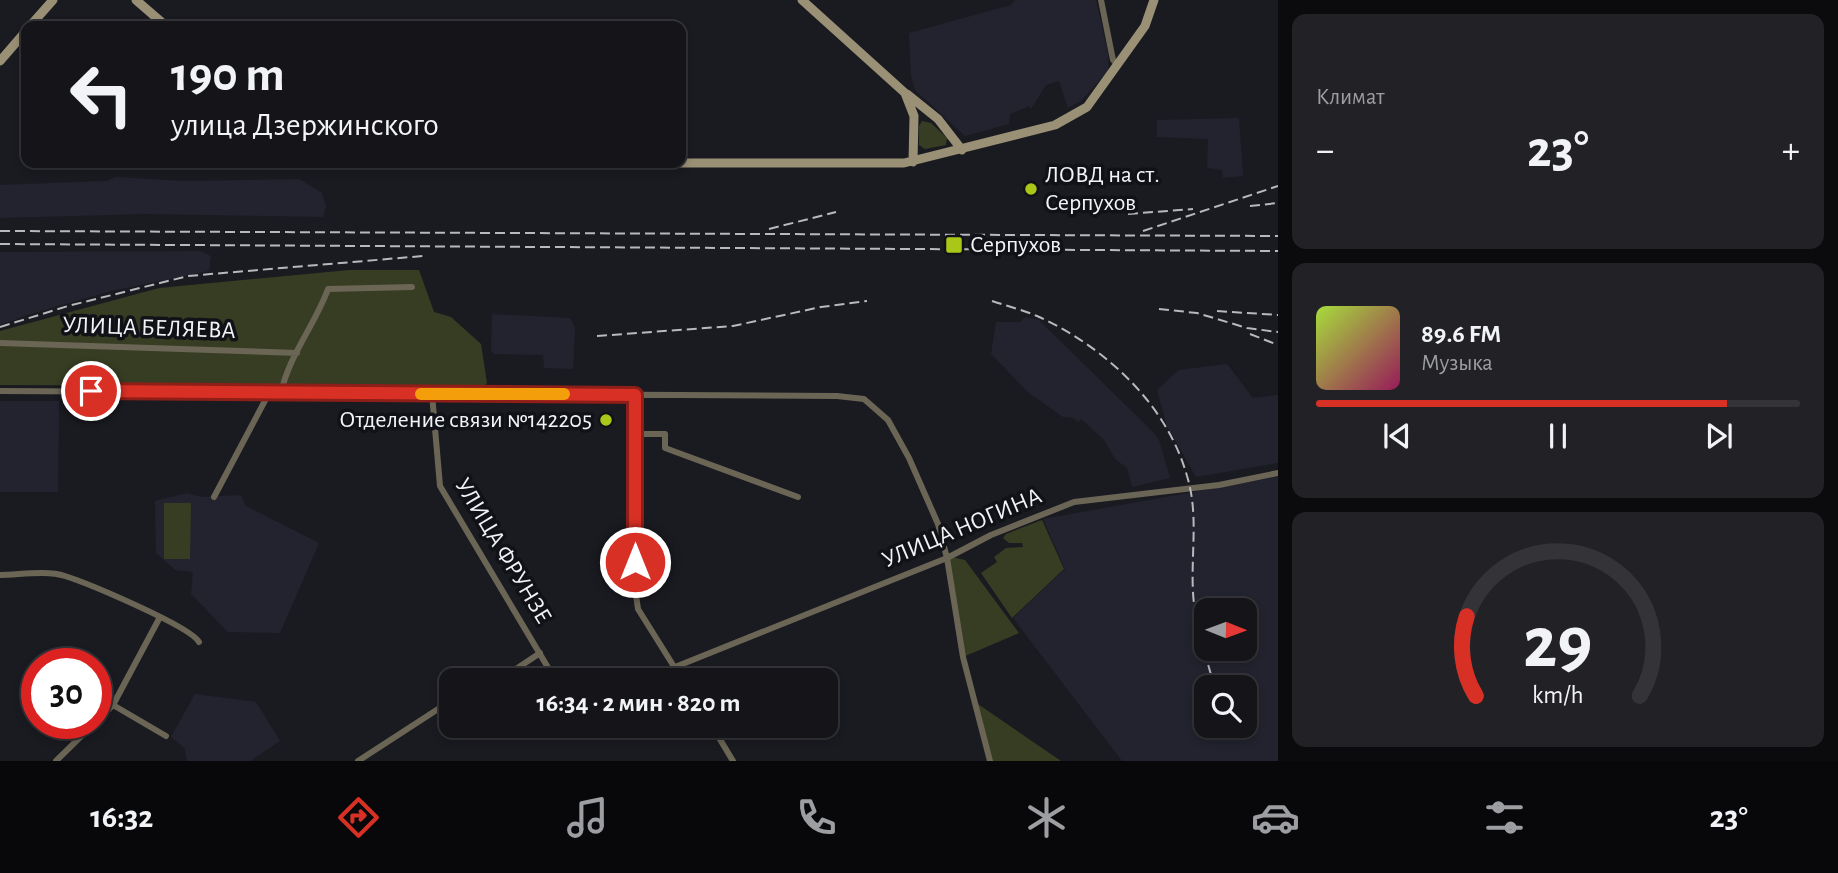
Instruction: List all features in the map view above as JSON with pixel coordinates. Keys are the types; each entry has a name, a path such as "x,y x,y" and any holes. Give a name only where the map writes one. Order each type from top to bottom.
{"main road":[{"path":"34,21 53,0"},
{"path":"136,0 160,21"},
{"path":"802,0 905,93 938,119 962,150"},
{"path":"686,163 913,162 1055,125 1087,107 1145,26 1154,0"},
{"path":"0,61 21,37"},
{"path":"905,93 913,111 913,162"},
{"path":"913,125 916,119 924,114 938,119"}],"street":[{"path":"1101,0 1113,60 1118,66"},
{"path":"281,393 284,377 313,328 330,288 412,287"},
{"name":"УЛИЦА БЕЛЯЕВА","path":"0,343 297,353"},
{"path":"0,391 837,396 864,399 888,420 898,435 938,524 947,558 962,657 990,761"},
{"path":"214,496 269,393"},
{"name":"УЛИЦА ФРУНЗЕ","path":"432,394 440,486 549,668"},
{"path":"635,395 635,587 638,609 675,667"},
{"path":"635,434 665,434 665,448 798,497"},
{"name":"УЛИЦА НОГИНА","path":"675,667 947,558 991,535 1074,502 1219,485 1278,473"},
{"path":"0,575 62,575 160,617 195,635 199,642"},
{"path":"56,761 113,705 160,617"},
{"path":"518,668 540,653"},
{"path":"113,705 166,736"},
{"path":"358,761 439,708"},
{"path":"719,738 733,761"}],"shaded area":[{"path":"1015,0 1096,0 1108,54 1108,71 1081,101 1068,108 1059,81 1046,85 1031,109 1029,106 1010,114 1009,124 965,136 915,90 911,76 909,33 1011,5"},
{"path":"1239,118 1243,176 1223,178 1222,170 1207,168 1208,139 1157,137 1157,120"},
{"path":"115,177 186,181 299,179 322,193 326,207 323,217 145,214 0,218 0,185 107,181"},
{"path":"200,251 211,256 209,271 111,291 0,325 0,252"},
{"path":"492,314 570,318 575,328 573,369 544,368 543,355 494,354 491,350"},
{"path":"1026,317 1039,320 1153,432 1159,440 1170,478 1132,487 1127,468 1115,459 1104,440 1081,419 1078,422 1073,418 1063,417 1029,393 991,354 996,322 1020,322"},
{"path":"1227,364 1253,398 1278,395 1278,463 1196,477 1167,426 1157,390 1179,370"},
{"path":"0,401 59,401 58,492 0,492"},
{"path":"1278,477 1278,761 1122,761 1013,618 1065,569 1043,519"},
{"path":"187,493 201,497 241,495 246,506 319,543 280,633 228,632 191,594 193,572 175,570 156,553 155,501"},
{"path":"195,694 256,702 280,741 250,761 187,761 185,749 171,737"}],"green space":[{"path":"922,121 931,123 947,138 946,145 925,149 919,145 919,126"},
{"path":"349,270 419,270 434,312 451,317 481,344 487,383 483,387 0,385 0,331 159,288"},
{"path":"164,503 191,503 190,559 164,559"},
{"path":"1042,520 1064,569 1012,618 981,573 997,562 994,557 1006,548 1023,547 1022,543 1009,543 1003,538 1006,534"},
{"path":"948,556 965,560 1019,633 963,657"},
{"path":"975,702 1061,761 992,761"}],"railway":[{"path":"1143,231 1278,186"},
{"path":"1250,206 1278,203"},
{"path":"1128,214 1193,209"},
{"path":"769,229 836,212"},
{"path":"0,231 1278,236"},
{"path":"0,244 1278,251"},
{"path":"0,327 68,306 188,276 423,256"},
{"path":"597,336 733,326 821,307 867,301"},
{"path":"992,301 1037,316 1086,344 1130,380 1165,425 1178,450 1191,492 1194,524 1194,604 1211,675"},
{"path":"1159,309 1197,313 1247,328 1278,332"},
{"path":"1217,311 1278,315"},
{"path":"1250,334 1278,345"}],"slow traffic":[{"path":"421,394 564,394"}],"place":[{"name":"ЛОВД на ст. Серпухов","path":"1031,189"},
{"name":"Серпухов","path":"954,245"},
{"name":"Отделение связи №142205","path":"606,420"}],"route":[{"path":"91,391 635,395 635,562"}]}
